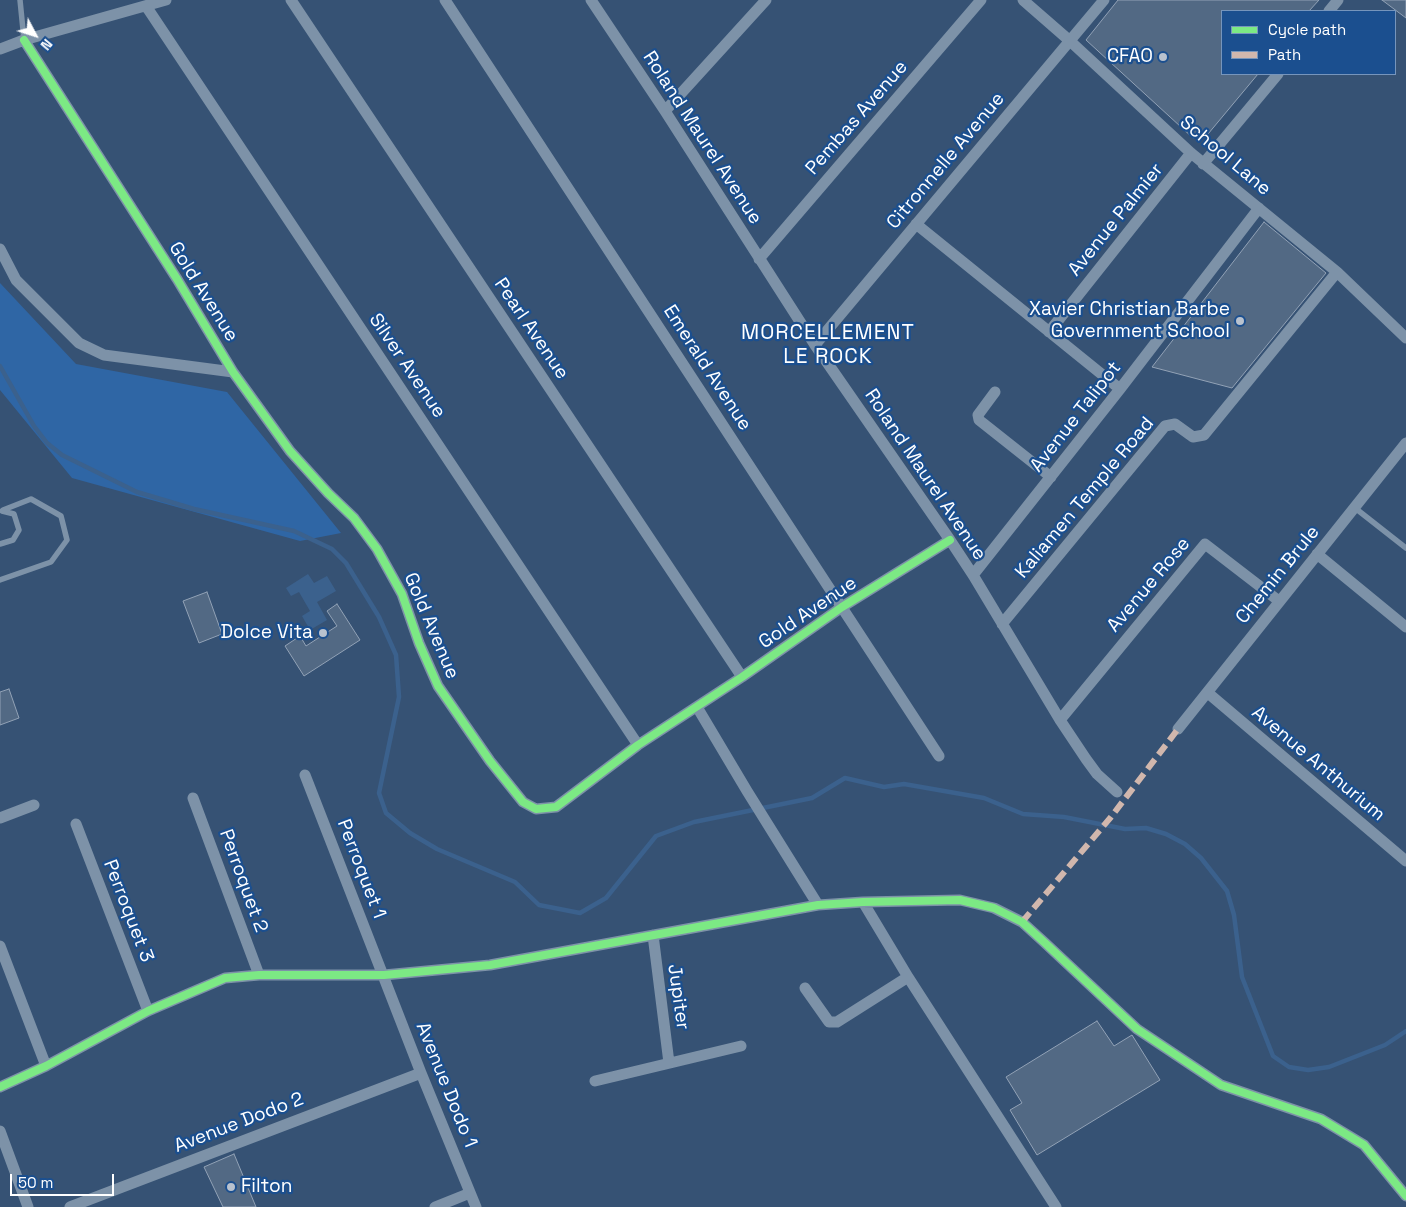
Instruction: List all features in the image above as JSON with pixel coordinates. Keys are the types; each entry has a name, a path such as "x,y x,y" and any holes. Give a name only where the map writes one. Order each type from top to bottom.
{"street":[{"path":"0,49 24,40 166,0"},
{"name":"Pearl Avenue","path":"291,0 742,677"},
{"name":"Emerald Avenue","path":"445,0 939,756"},
{"name":"Roland Maurel Avenue","path":"591,0 665,111 815,345 973,575 1060,720 1097,774 1117,792"},
{"path":"665,111 766,0"},
{"name":"Pembas Avenue","path":"760,259 981,0"},
{"name":"School Lane","path":"1023,0 1070,40 1191,154 1337,272 1406,338"},
{"name":"Citronnelle Avenue","path":"815,345 1104,0"},
{"path":"1330,10 1338,0"},
{"name":"Silver Avenue","path":"146,6 638,745"},
{"name":"Gold Avenue","path":"24,40 233,372 290,451 328,493 354,518 378,549 402,594 419,643 438,686 490,761 523,802 536,810 556,807 638,745 742,677 842,607 950,540"},
{"path":"1204,164 1277,75"},
{"name":"Avenue Palmier","path":"1049,332 1191,154"},
{"name":"Avenue Talipot","path":"973,575 1120,389 1259,208"},
{"path":"916,224 1120,389"},
{"path":"0,248 16,280 79,343 104,356 233,372"},
{"name":"Kaliamen Temple Road","path":"1002,624 1165,426 1176,424 1193,437 1204,435 1337,272"},
{"path":"995,392 978,415 979,420 1051,477"},
{"name":"Chemin Brule","path":"1178,728 1208,693 1317,554 1404,449"},
{"name":"Avenue Rose","path":"1060,720 1205,544 1279,601"},
{"path":"1317,554 1406,627"},
{"name":"Avenue Anthurium","path":"1208,693 1406,861"},
{"path":"697,707 818,905"},
{"name":"Perroquet 1","path":"305,775 384,975"},
{"name":"Perroquet 2","path":"193,798 259,975"},
{"path":"0,818 34,804"},
{"name":"Perroquet 3","path":"76,824 148,1010"},
{"path":"0,1087 46,1066 148,1010 224,978 259,975 384,975 490,965 818,905 960,900 994,908 1022,922 1137,1029 1221,1085 1321,1119 1364,1145 1406,1196"},
{"path":"863,902 908,977 1056,1207"},
{"name":"Jupiter","path":"653,935 670,1063"},
{"path":"0,946 46,1066"},
{"name":"Avenue Dodo 1","path":"384,975 421,1073 476,1207"},
{"path":"805,988 829,1022 837,1022 908,977"},
{"path":"595,1081 741,1046"},
{"name":"Avenue Dodo 2","path":"70,1207 421,1073"},
{"path":"0,1131 28,1207"},
{"path":"435,1207 470,1193"}],"lane":[{"path":"20,0 24,40"},
{"path":"0,580 51,562 67,540 61,516 31,499 2,511"},
{"path":"1355,508 1406,548"},
{"path":"0,544 13,540 19,530 14,514 2,511"}],"shaded area":[{"path":"0,283 76,364 227,392 341,533 300,541 72,478 0,390"},
{"path":"308,574 314,583 327,576 336,591 317,602 327,620 310,630 302,616 310,611 299,592 291,596 286,588"}],"building":[{"name":"CFAO","path":"1118,0 1319,0 1310,10 1221,10 1221,75 1257,75 1208,134 1193,138 1086,40"},
{"path":"1382,0 1406,0 1406,18"},
{"name":"Xavier Christian Barbe Government School","path":"1264,222 1326,273 1232,388 1152,367"},
{"path":"207,592 222,634 199,643 183,601"},
{"path":"337,604 360,640 304,676 285,646 300,636 306,646 337,626 327,611"},
{"path":"9,689 19,718 0,725 0,692"},
{"path":"1097,1021 1114,1046 1132,1035 1160,1080 1037,1155 1010,1110 1022,1103 1006,1077"},
{"name":"Filton","path":"234,1154 256,1207 223,1207 204,1167"}],"waterway":[{"path":"0,366 34,426 47,443 62,455 137,492 194,509 294,531 332,549 346,563 379,617 396,655 399,697 379,793 386,813 410,833 437,849 515,882 539,905 580,913 606,898 656,836 694,822 812,798 845,778 884,787 904,784 984,798 1023,814 1064,817 1125,829 1146,828 1166,834 1185,844 1201,858 1227,891 1234,915 1242,977 1273,1056 1289,1067 1308,1070 1329,1067 1385,1045 1406,1031"}],"marked path":[{"path":"1022,922 1111,817 1178,729"}],"cycle path":[{"path":"24,40 177,279 233,372 290,451 328,493 354,518 377,549 402,594 419,643 438,686 490,761 523,802 536,809 556,807 638,745 742,677 842,607 950,540"},
{"path":"0,1087 46,1066 148,1011 225,978 259,975 384,975 490,965 818,905 960,900 994,908 1022,922 1137,1029 1221,1085 1321,1119 1364,1145 1406,1196"}],"place":[{"name":"CFAO","path":"1163,57"},
{"name":"Xavier Christian Barbe Government School","path":"1240,321"},
{"name":"Dolce Vita","path":"323,633"},
{"name":"Filton","path":"231,1187"}],"district":[{"name":"MORCELLEMENT LE ROCK","path":"828,345"}]}
